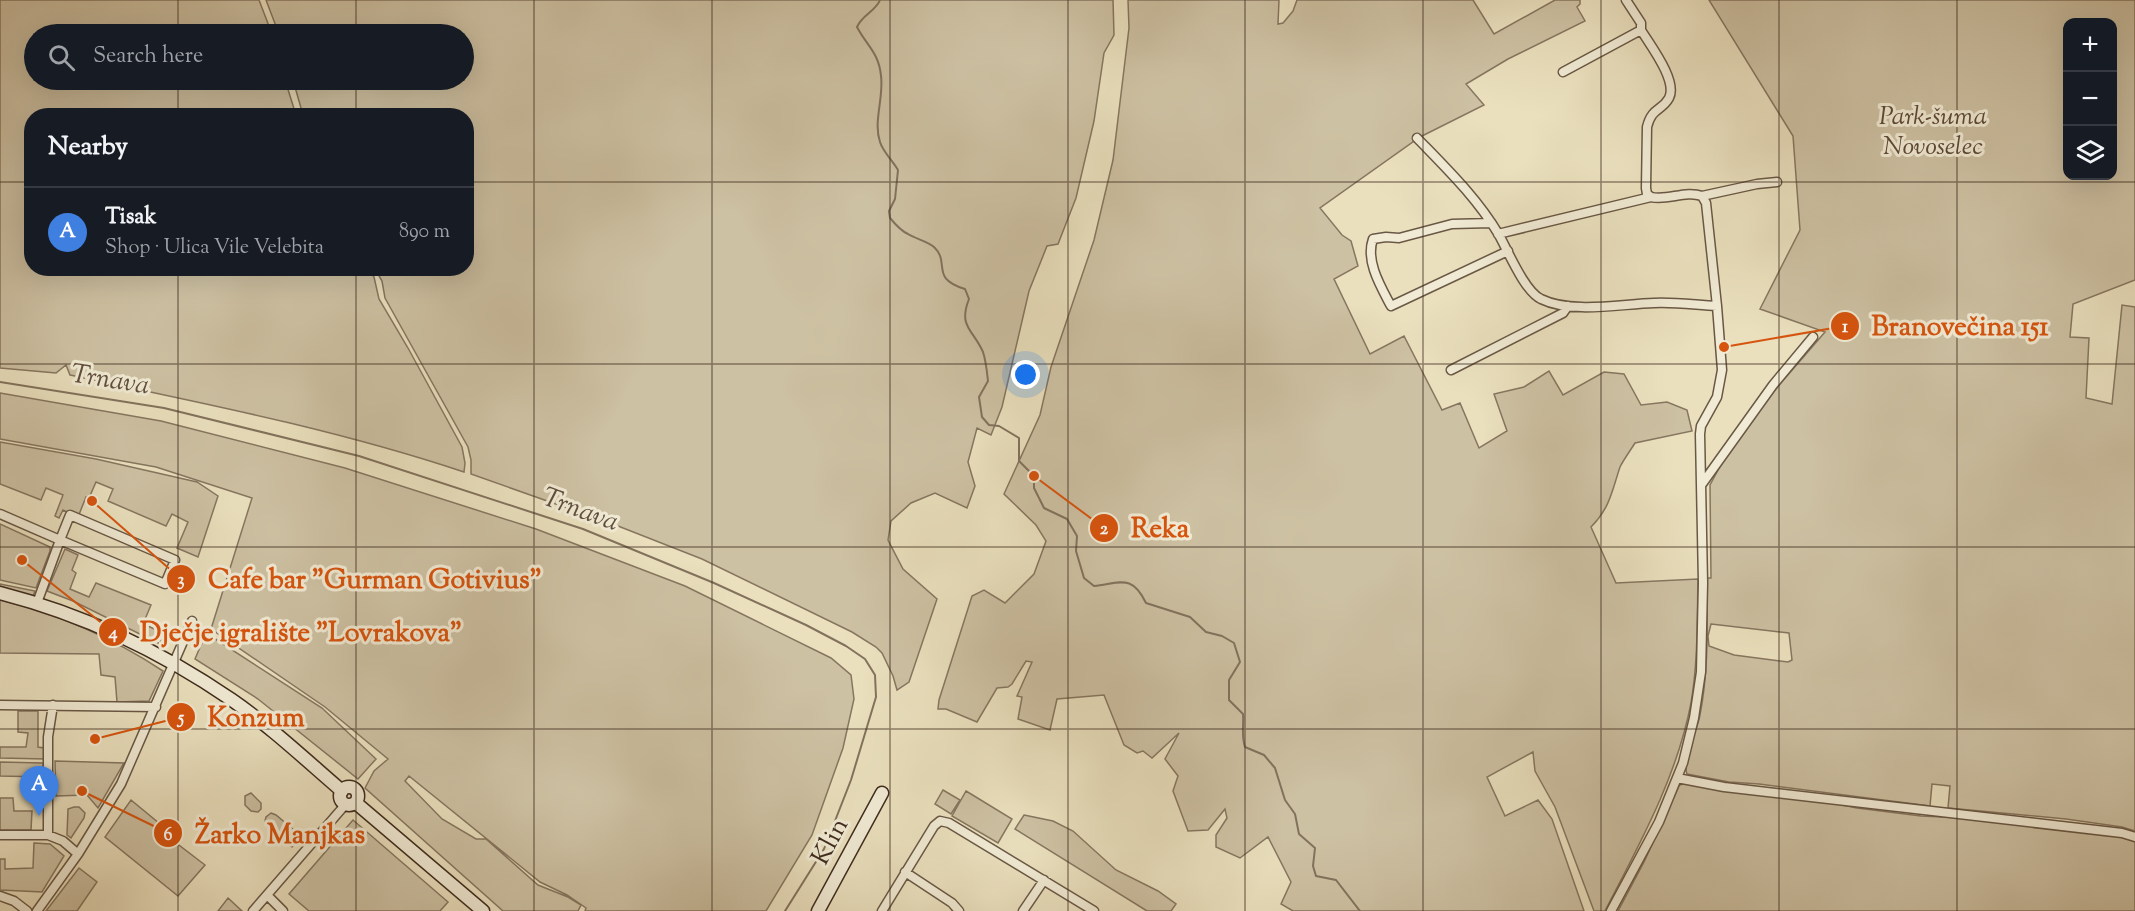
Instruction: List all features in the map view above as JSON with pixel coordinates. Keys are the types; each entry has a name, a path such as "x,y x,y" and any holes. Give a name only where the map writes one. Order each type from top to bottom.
{"street":[{"path":"1626,0 1665,69 1671,90 1669,97 1649,118 1647,127 1646,188 1647,194 1651,197"},
{"path":"1563,72 1641,30"},
{"path":"1417,138 1476,200 1521,276 1539,299 1568,306 1603,307 1654,303 1718,306"},
{"path":"1498,234 1651,197 1696,194 1702,196 1777,182"},
{"path":"1611,911 1659,822 1677,778 1694,718 1701,672 1703,583 1699,441 1701,426 1717,397 1721,381 1718,306 1706,203 1702,196"},
{"path":"1491,223 1452,225 1399,238 1373,239 1370,247 1374,270 1391,306 1508,252"},
{"path":"1451,370 1563,313 1568,306"},
{"path":"1702,484 1773,386 1813,337"},
{"path":"0,514 60,540 165,584 176,560 70,515 60,540 37,603"},
{"path":"0,594 37,603 115,634 175,664 250,713 342,790 349,787 356,790 358,798 253,911"},
{"path":"37,911 78,854 121,784 192,621"},
{"path":"0,705 156,707"},
{"path":"48,835 48,737 53,705"},
{"path":"1677,778 1724,787 2122,833 2135,837"},
{"name":"Klin","path":"818,911 882,793"},
{"path":"351,804 483,911"},
{"path":"882,911 934,826 940,821 949,823 1094,911"},
{"path":"0,835 48,835 63,841 78,854"},
{"path":"905,872 952,903 959,911"},
{"path":"1023,911 1044,880"},
{"path":"0,896 14,901 27,911"},
{"path":"267,896 283,911"}],"green space":[{"path":"0,0 259,0 268,24 24,24 24,90 288,90 294,108 24,108 24,276 373,276 379,299 462,447 464,472 317,430 70,375 66,365 56,373 0,368"},
{"path":"266,0 1113,0 1114,35 1104,53 1094,121 1076,198 1058,244 1047,246 1029,291 1002,407 991,435 977,428 968,462 975,486 967,508 935,493 911,503 891,521 888,540 903,569 937,599 909,682 897,690 882,653 852,632 702,559 618,526 471,474 468,447 385,298 379,276 474,276 474,108 301,108 296,90 474,90 474,24 275,24"},
{"path":"1128,0 1279,0 1278,24 1283,23 1293,11 1297,0 1473,0 1494,34 1555,0 1580,0 1577,7 1585,21 1508,59 1466,84 1484,105 1420,137 1320,208 1342,235 1351,241 1358,266 1334,279 1370,354 1404,336 1442,410 1460,403 1479,448 1507,431 1494,394 1524,387 1549,371 1563,395 1604,372 1624,374 1641,405 1667,402 1687,410 1692,431 1635,443 1620,467 1606,506 1591,527 1616,583 1698,579 1695,673 1685,730 1667,784 1605,911 1594,911 1555,807 1535,771 1533,752 1487,777 1505,816 1538,800 1552,819 1584,911 1293,911 1281,904 1291,882 1268,837 1240,858 1216,847 1216,835 1227,818 1225,809 1208,830 1188,831 1173,791 1178,776 1165,759 1179,733 1152,758 1143,751 1137,753 1124,745 1104,695 1057,699 1050,730 1018,719 1022,697 1017,696 1032,662 1026,661 1012,684 1008,687 997,688 977,722 946,709 938,709 972,596 984,590 1005,603 1034,574 1046,541 1036,525 1004,494 1040,415 1051,367 1094,240 1113,160 1129,28"},
{"name":"Park-šuma Novoselec","path":"1709,0 2135,0 2135,280 2073,304 2070,337 2089,338 2086,398 2112,404 2122,305 2135,307 2135,831 2066,819 1948,808 1950,786 1932,784 1930,806 1729,782 1687,774 1686,761 1700,715 1705,681 1707,578 1711,578 1710,485 1723,461 1762,405 1825,332 1760,309 1800,230 1793,136","holes":["1711,624 1789,633 1792,660 1788,662 1734,655 1709,646 1708,636"]},
{"path":"0,393 161,421 345,468 536,529 685,586 831,658 851,675 854,699 843,748 812,835 766,911 585,911 586,908 567,895 540,882 409,776 405,781 442,819 476,839 486,839 538,885 581,905 578,911 503,911 365,788 374,771 388,759 325,707 211,629 252,498 156,467 0,439"},
{"path":"0,442 96,459 197,482 218,496 198,557 177,548 188,522 172,514 166,526 108,501 113,489 96,482 89,498 86,497 78,517 63,510 59,518 55,516 63,495 46,488 41,500 0,484"},
{"path":"0,524 50,547 36,588 0,580"},
{"path":"65,549 78,555 72,570 76,573 70,589 89,597 96,583 151,605 143,624 164,633 160,644 73,601 47,591"},
{"path":"0,584 35,591 33,596 0,588"},
{"path":"0,600 43,612 84,628 125,648 163,671 149,701 117,702 115,677 101,675 99,654 0,653"},
{"path":"206,633 322,708 376,759 358,779 258,699 195,659"},
{"path":"18,711 38,711 38,747 44,748 45,759 0,758 0,747 26,747 28,733 18,732"},
{"path":"55,761 124,763 98,808 87,795 56,796"},
{"path":"0,762 43,763 43,777 0,776"},
{"path":"1683,783 1818,800 1857,808 2106,834 2135,840 2135,911 1618,911 1644,862 1679,786"},
{"path":"943,790 960,800 951,814 935,804"},
{"path":"966,791 1012,819 998,843 952,816"},
{"path":"251,793 261,803 261,809 258,812 251,811 245,805 245,796"},
{"path":"0,798 13,798 14,811 32,811 31,830 0,830"},
{"path":"131,800 177,838 175,842 205,865 178,896 105,837"},
{"path":"79,807 85,813 71,838 67,835 68,809"},
{"path":"271,813 301,836 292,847 265,821"},
{"path":"1024,815 1053,821 1073,831 1116,870 1158,891 1176,904 1171,911 1147,911 1015,829"},
{"path":"353,820 448,902 440,911 309,911 289,894"},
{"path":"34,843 50,844 64,856 42,892 0,890 0,859 5,859 5,869 33,868"},
{"path":"79,868 97,882 77,911 46,911"},
{"path":"228,898 242,911 218,911"}],"waterway":[{"path":"880,0 857,27 878,61 882,84 878,134 883,149 898,170 895,199 889,211 890,218 903,231 934,247 939,253 942,270 947,280 965,289 969,299 966,308 966,322 983,352 987,370 988,381 979,397 982,417 989,425 999,426 1019,438 1019,461 1034,476 1034,488 1044,508 1067,519 1077,536 1076,551 1084,578 1094,586 1119,582 1131,584 1146,603 1190,617 1206,632 1222,636 1234,643 1240,662 1229,680 1229,700 1243,714 1245,747 1264,755 1275,768 1285,800 1295,814 1299,834 1315,848 1313,866 1316,876 1336,880 1360,911"},
{"name":"Trnava","path":"0,382 164,408 359,456 583,529 714,583 846,646 865,659 875,675 876,697 851,780 824,849 785,911"}],"place":[{"name":"Branovečina 151","path":"1724,347"},
{"name":"Reka","path":"1034,476"},
{"name":"Cafe bar \"Gurman Gotivius\"","path":"92,501"},
{"name":"Dječje igralište \"Lovrakova\"","path":"22,560"},
{"name":"Konzum","path":"95,739"},
{"name":"Žarko Manjkas","path":"82,791"},
{"name":"Tisak","path":"39,816"}]}
